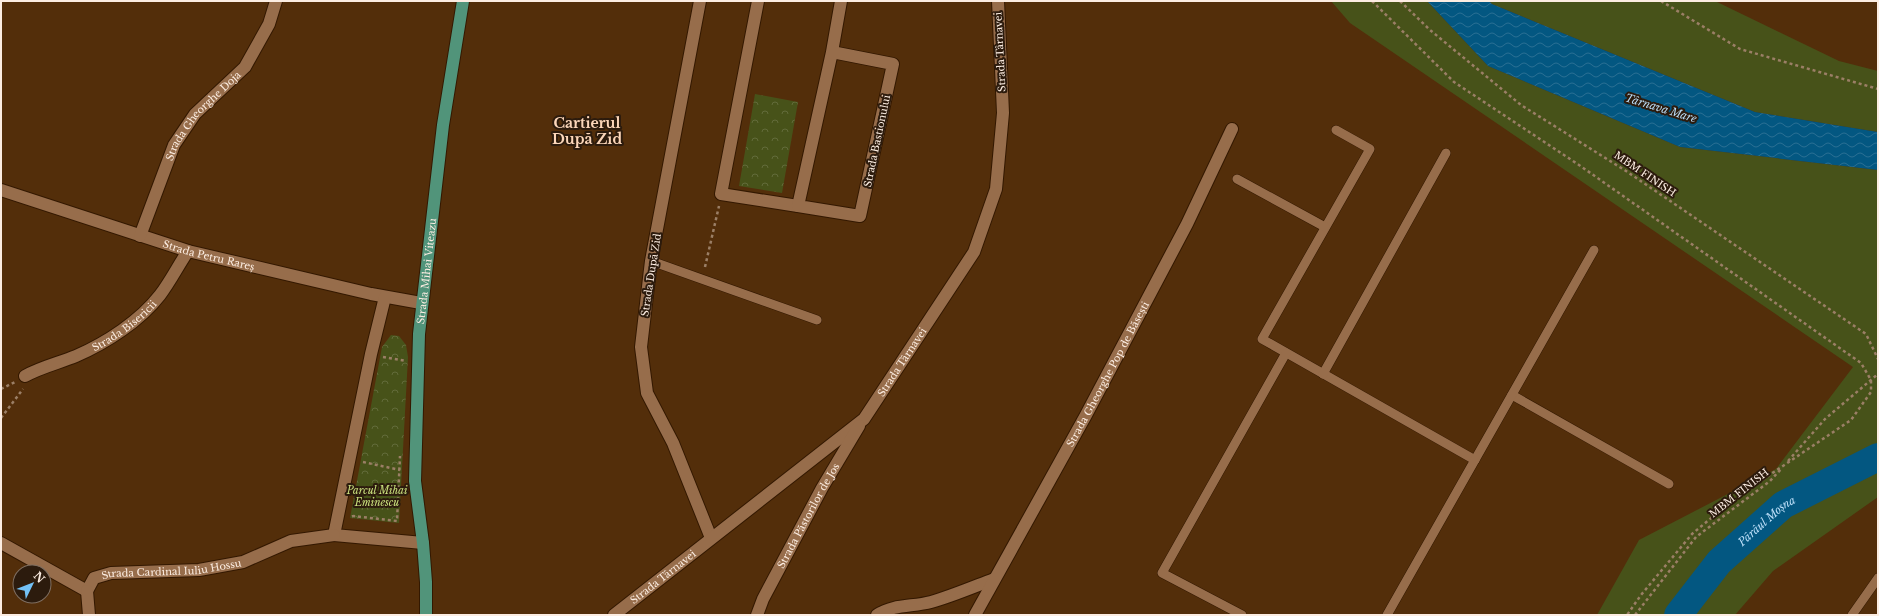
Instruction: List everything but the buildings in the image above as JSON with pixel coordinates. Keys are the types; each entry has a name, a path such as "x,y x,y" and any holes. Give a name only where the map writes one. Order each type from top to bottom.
{"main road":[{"name":"Strada Mihai Viteazu","path":"426,615 426,582 423,542 415,481 411,362 421,303 444,125 463,1"}],"street":[{"name":"Strada Gheorghe Doja","path":"140,236 174,145 195,114 245,67 269,24 276,1"},
{"name":"Strada După Zid","path":"700,1 651,261 641,347 647,392 673,443 711,538"},
{"path":"721,194 758,1"},
{"path":"798,206 832,52 841,1"},
{"name":"Strada Târnavei","path":"614,615 864,419 974,252 996,189 1004,113 998,1"},
{"name":"Strada Bastionului","path":"721,194 860,216 893,64 832,52"},
{"name":"Strada Gheorghe Pop de Băsești","path":"975,615 1086,415 1187,224 1232,129"},
{"name":"Strada Petru Rareș","path":"1,190 188,251 385,297 421,303"},
{"name":"Strada Bisericii","path":"24,382 37,370 76,356 103,342 137,318 159,296 188,251"},
{"path":"385,297 377,355 334,535 423,542"},
{"name":"Strada Păstorilor de Jos","path":"757,615 822,488 864,419"},
{"name":"Strada Cardinal Iuliu Hossu","path":"87,591 94,578 111,573 199,570 243,562 291,541 334,535"},
{"path":"1,543 87,591 89,615"},
{"path":"878,615 884,611 901,606 930,602 994,579"}],"lane":[{"path":"1336,130 1370,149 1262,339 1475,460"},
{"path":"1323,374 1446,153"},
{"path":"1237,179 1325,228"},
{"path":"1387,615 1594,250"},
{"path":"651,261 817,320"},
{"path":"1242,615 1162,573 1286,353"},
{"path":"1512,395 1669,484"},
{"path":"1852,615 1878,578"}],"path":[{"path":"1372,1 1454,82 1586,169 1855,358 1861,363 1871,380 1871,392 1851,420 1734,499 1692,534 1641,595 1627,615"},
{"name":"MBM FINISH","path":"1400,1 1430,30 1521,105 1626,171 1866,334 1878,360"},
{"path":"1661,1 1740,49 1878,89"},
{"path":"702,279 721,194"},
{"path":"377,355 411,362 405,369"},
{"path":"377,355 381,364"},
{"name":"MBM FINISH","path":"1635,615 1696,537 1770,481 1825,419 1878,374"},
{"path":"1,418 24,382"},
{"path":"354,508 353,516 398,521 401,450"},
{"path":"364,456 362,462 400,470"}],"green space":[{"path":"1331,1 1427,1 1488,66 1680,147 1878,170 1878,497 1773,571 1735,615 1597,615 1639,540 1776,469 1853,367 1350,23"},
{"path":"1489,1 1715,1 1839,61 1878,71 1878,132 1755,112 1492,4"},
{"path":"755,94 798,102 782,193 739,186"},
{"name":"Parcul Mihai Eminescu","path":"391,335 399,336 406,345 408,357 399,523 350,518 382,347"}],"water":[{"name":"Târnava Mare","path":"1427,1 1489,1 1492,4 1755,112 1878,132 1878,170 1680,147 1488,66"}],"waterway":[{"name":"Pârâul Moșna","path":"1678,615 1719,562 1783,505 1878,457"}],"district":[{"name":"Cartierul După Zid","path":"587,132"}]}
